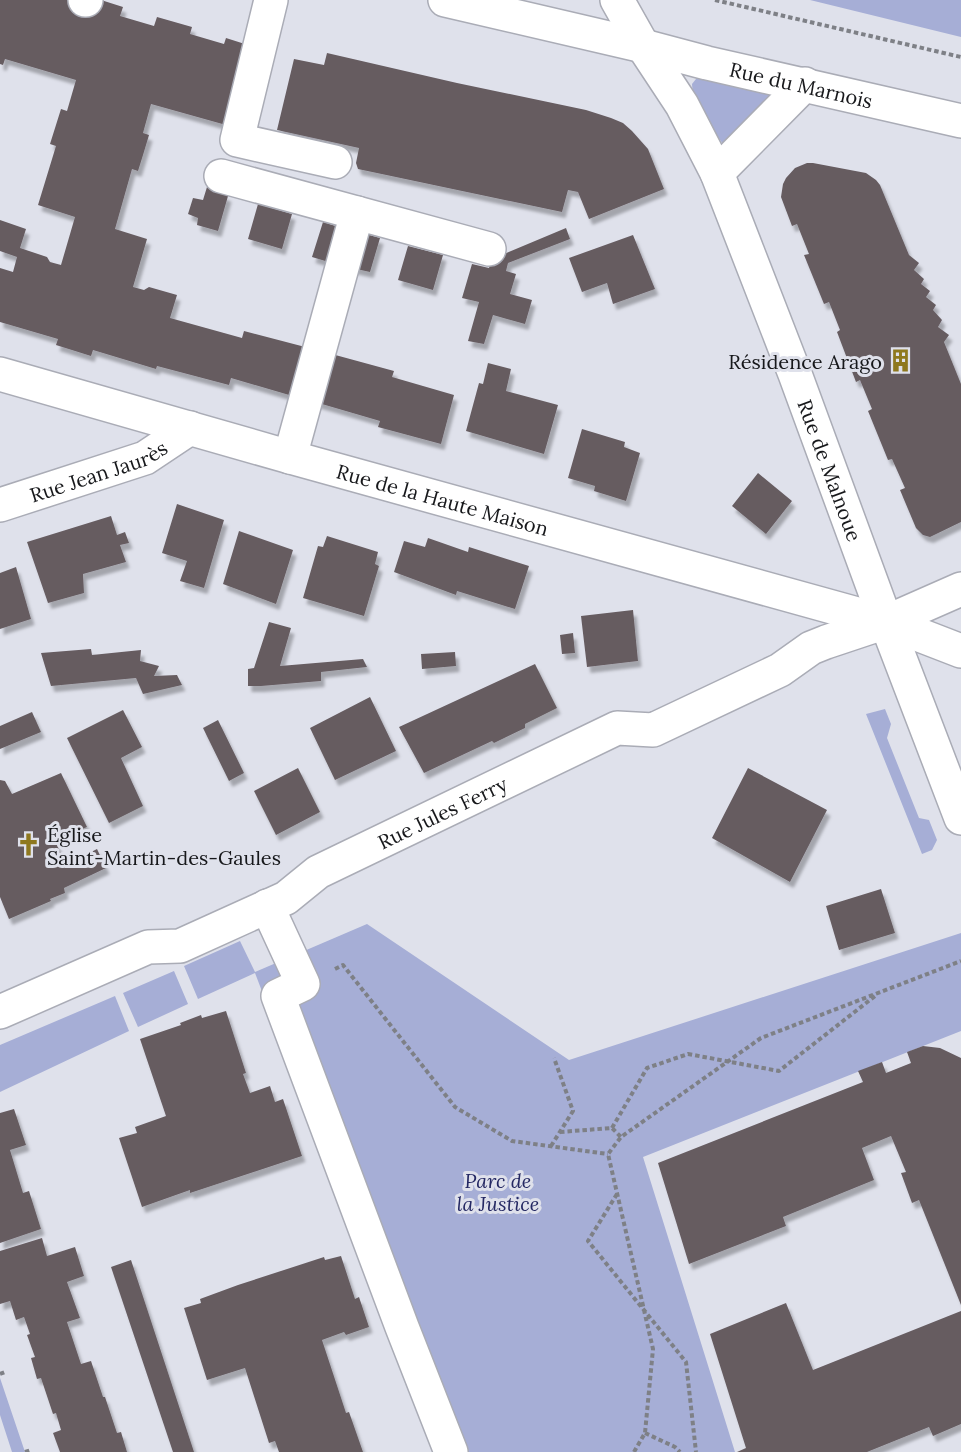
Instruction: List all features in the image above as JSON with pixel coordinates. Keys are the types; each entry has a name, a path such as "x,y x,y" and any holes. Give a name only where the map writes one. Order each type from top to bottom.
{"street":[{"path":"271,0 237,140 335,162"},
{"name":"Rue de Malnoue","path":"617,0 643,46 682,105 717,173 795,374 961,818"},
{"name":"Rue du Marnois","path":"451,1 961,121"},
{"path":"717,173 805,84"},
{"path":"221,176 489,249"},
{"path":"290,457 357,213"},
{"name":"Rue de la Haute Maison","path":"0,374 290,457 886,621 961,651"},
{"name":"Rue Jean Jaurès","path":"0,505 145,458 190,428"},
{"name":"Rue Jules Ferry","path":"0,1012 148,947 180,946 286,898 318,872 617,728 653,730 780,670 812,648 886,621 961,589"},
{"path":"267,906 303,984 278,996 451,1452"}],"path":[{"path":"715,0 961,57"},
{"path":"608,1154 621,1137 761,1038 961,962"},
{"path":"303,984 343,965 455,1107 512,1141 608,1154"},
{"path":"612,1128 647,1068 688,1054 779,1071 881,992"},
{"path":"551,1146 573,1111 554,1058"},
{"path":"560,1132 612,1128 621,1137"},
{"path":"608,1154 654,1349 645,1433 634,1452"},
{"path":"617,1192 588,1241 686,1362 696,1452"},
{"path":"645,1433 675,1447 680,1452"},
{"path":"26,1452 31,1450"}],"green space":[{"path":"810,0 961,0 961,37"},
{"path":"699,78 766,93 769,98 724,145 709,125 693,91 692,84"},
{"path":"885,709 891,724 887,738 919,818 929,820 937,840 932,850 922,854 866,714"},
{"name":"Parc de la Justice","path":"367,924 569,1060 961,933 961,1031 643,1157 735,1452 438,1452 255,973 198,999 184,966 240,941 255,972"},
{"path":"174,971 188,1004 138,1027 123,993"},
{"path":"115,996 129,1031 0,1092 0,1045"},
{"path":"0,1378 25,1452 12,1452 0,1415"}],"building":[{"path":"0,0 101,0 123,7 120,16 154,26 157,17 192,27 190,34 224,44 226,38 248,45 226,125 151,104 143,133 149,135 138,171 132,169 115,229 147,239 133,287 144,290 149,287 177,295 170,318 242,338 244,331 309,348 296,397 231,378 229,385 157,366 156,369 93,350 91,356 56,345 58,339 0,322 0,268 13,272 17,257 0,251 0,220 26,229 20,248 47,257 50,262 61,265 75,217 38,205 56,146 50,144 61,109 67,111 76,80 5,59 3,65 0,64"},
{"path":"327,53 586,110 611,118 623,123 648,149 664,189 589,219 578,192 568,190 562,212 358,169 356,163 359,148 277,130 294,59 324,65"},
{"name":"Résidence Arago","path":"807,163 866,173 876,180 909,255 919,263 914,270 924,279 921,284 930,291 926,297 936,305 933,310 942,320 938,327 949,335 944,342 961,384 961,522 930,537 923,535 916,528 900,490 905,488 892,459 888,460 868,411 872,409 860,380 856,382 837,332 840,330 829,302 824,304 804,255 809,254 797,224 792,226 781,197 786,178 795,168"},
{"path":"207,187 228,196 218,231 197,225 198,218 188,214 193,198 203,200"},
{"path":"258,204 292,214 282,249 248,239"},
{"path":"323,222 342,228 332,263 312,257"},
{"path":"566,228 570,239 508,263 506,271 516,274 510,294 532,300 525,324 493,315 484,344 468,341 479,302 462,298 472,264 489,268 492,259"},
{"path":"362,233 380,238 370,272 352,268"},
{"path":"633,235 655,289 613,304 607,283 582,292 569,258"},
{"path":"408,246 443,255 433,290 398,280"},
{"path":"328,353 394,371 392,377 454,395 441,444 378,427 380,421 315,402"},
{"path":"488,363 511,369 506,391 558,405 544,454 466,431 479,383 483,384"},
{"path":"582,429 625,442 624,447 640,453 626,501 594,491 595,486 568,478"},
{"path":"758,473 792,501 766,534 732,506"},
{"path":"177,504 224,520 204,588 180,581 187,561 162,553"},
{"path":"111,516 117,535 125,532 129,543 120,545 126,562 83,574 84,593 48,603 27,542"},
{"path":"239,531 293,550 276,604 223,584"},
{"path":"327,536 378,552 375,564 379,566 364,616 303,598 318,546 323,547"},
{"path":"428,538 468,552 469,547 529,566 515,609 457,591 456,595 394,572 404,541 425,547"},
{"path":"16,567 31,619 0,629 0,573"},
{"path":"633,610 638,661 587,667 581,616"},
{"path":"269,622 291,628 280,666 363,659 367,667 321,672 321,681 248,686 248,669 254,668"},
{"path":"573,633 575,653 562,654 560,635"},
{"path":"91,649 92,655 141,650 140,661 159,666 154,676 177,675 182,685 143,694 136,678 51,686 41,653"},
{"path":"455,652 456,666 422,669 421,654"},
{"path":"535,664 557,708 525,724 525,728 424,773 399,727"},
{"path":"370,697 396,751 335,780 310,728"},
{"path":"123,710 142,747 121,758 143,806 109,823 67,738"},
{"path":"32,712 41,732 0,749 0,726"},
{"path":"218,720 244,773 229,781 203,728"},
{"path":"298,768 320,812 276,835 254,791"},
{"path":"748,768 827,810 790,882 712,838"},
{"name":"Église Saint-Martin-des-Gaules","path":"61,773 87,827 55,840 66,865 97,849 106,868 64,888 65,893 50,899 51,901 9,919 0,897 0,780 5,781 12,794"},
{"path":"881,889 895,933 839,950 826,906"},
{"path":"226,1011 250,1093 270,1086 275,1102 283,1099 302,1156 142,1207 119,1138 137,1133 135,1127 166,1116 140,1039 181,1025 180,1023 201,1015 202,1018"},
{"path":"923,1046 940,1048 961,1058 961,1305 919,1200 912,1203 901,1173 906,1172 891,1136 862,1148 874,1180 783,1217 786,1226 689,1264 658,1163 863,1082 858,1071 882,1062 886,1073 911,1063 907,1052"},
{"path":"14,1109 26,1145 10,1150 23,1193 29,1191 41,1229 0,1243 0,1113"},
{"path":"42,1238 47,1256 75,1247 84,1276 67,1282 80,1318 67,1322 81,1364 91,1361 117,1433 121,1432 127,1452 60,1452 53,1433 61,1430 41,1378 37,1379 31,1358 35,1357 27,1335 30,1334 24,1317 16,1320 10,1301 0,1304 0,1251"},
{"path":"341,1256 355,1299 359,1297 369,1327 346,1335 344,1332 322,1340 346,1413 349,1412 363,1452 279,1452 275,1441 269,1443 245,1368 207,1380 184,1308 201,1303 200,1299 238,1285 324,1257 325,1260"},
{"path":"131,1260 194,1452 173,1452 111,1267"},
{"path":"786,1303 813,1370 961,1311 961,1424 933,1436 929,1427 867,1452 737,1452 746,1448 710,1334"}],"place":[{"name":"Résidence Arago","path":"900,361"},
{"name":"Église Saint-Martin-des-Gaules","path":"29,845"}]}
